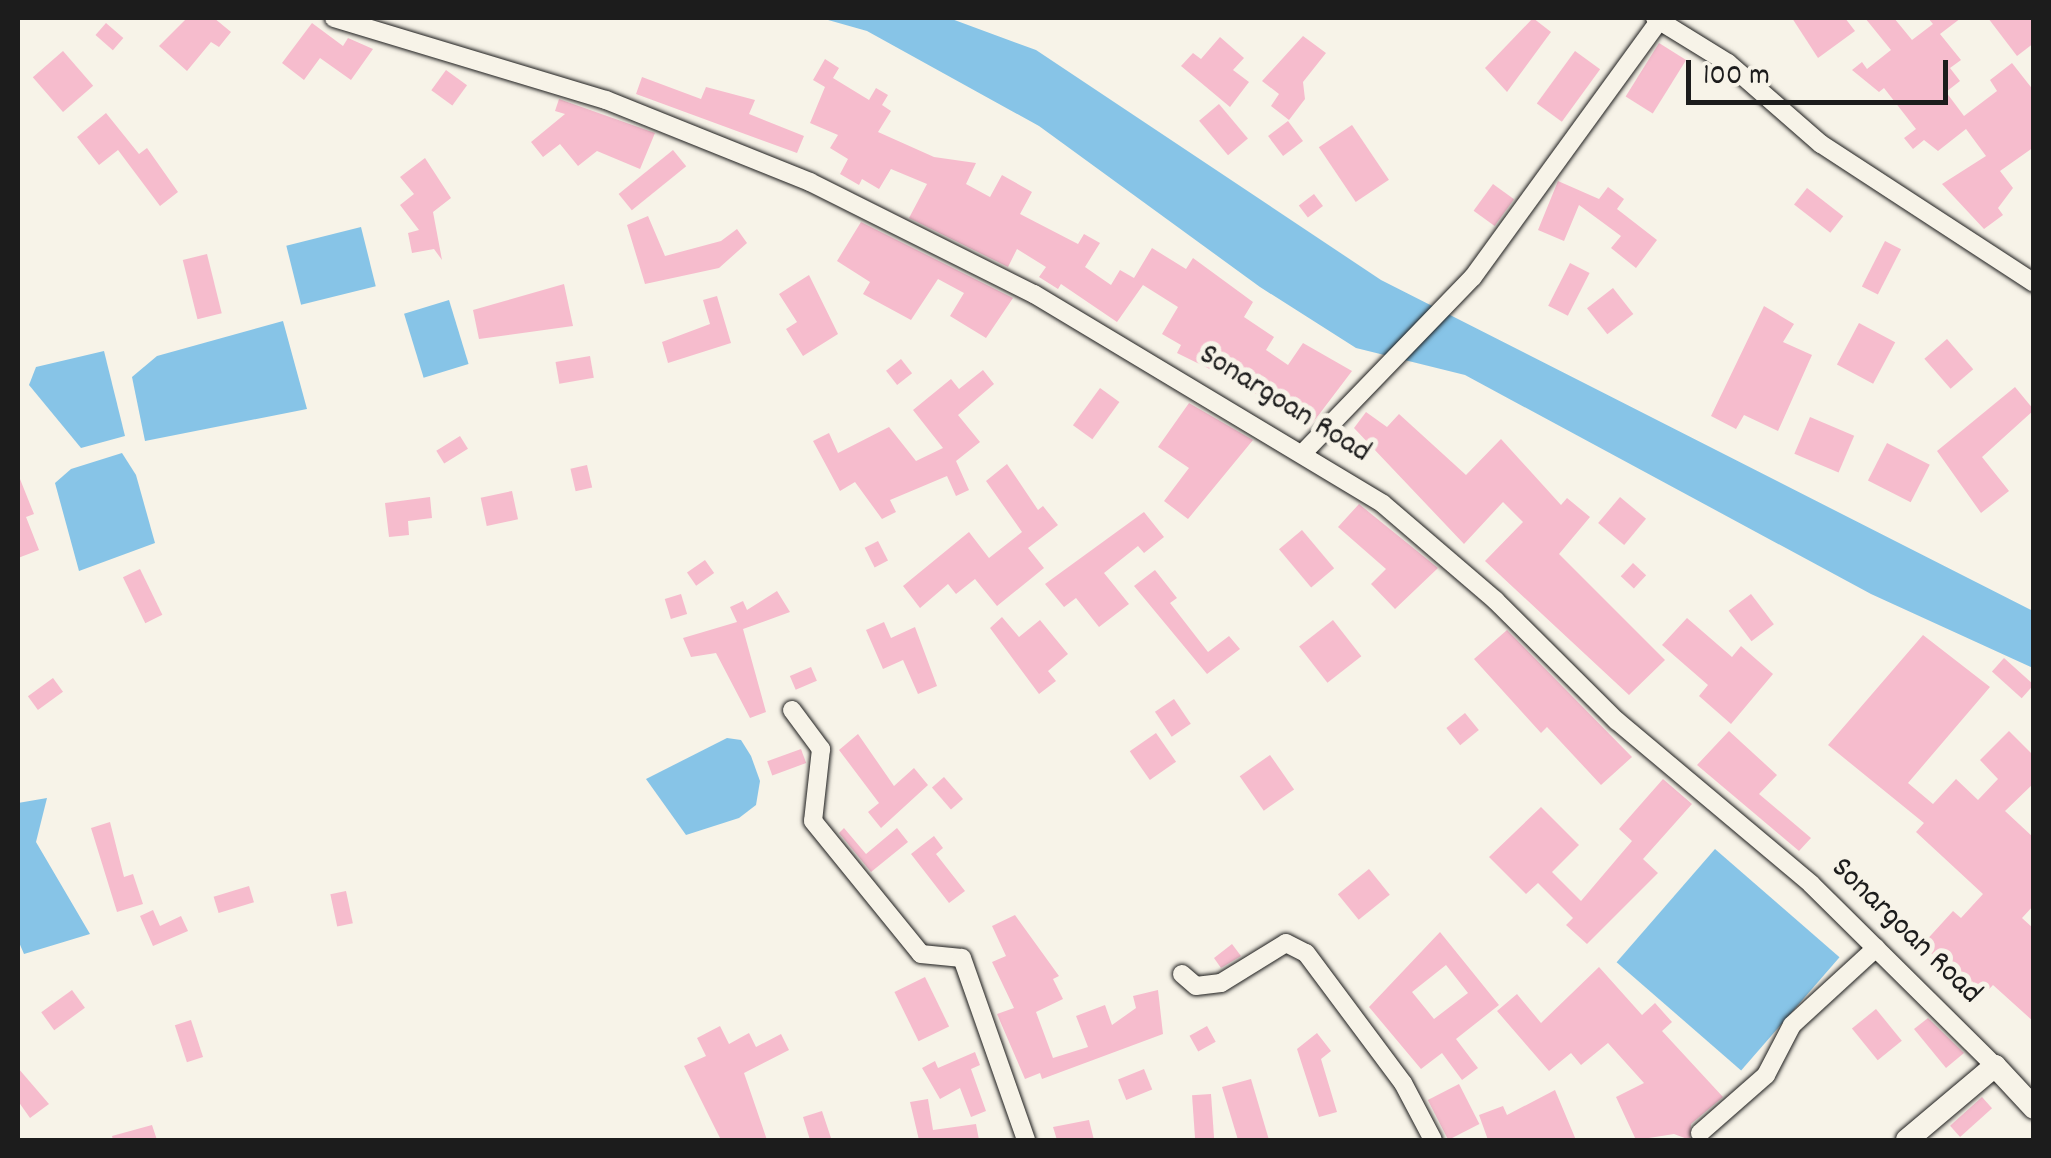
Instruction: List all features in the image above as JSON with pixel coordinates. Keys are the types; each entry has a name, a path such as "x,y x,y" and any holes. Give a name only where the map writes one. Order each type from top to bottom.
{"main road":[{"name":"Sonargoan Road","path":"1994,1066 2034,1108"},
{"path":"1907,1140 1994,1066"}],"street":[{"name":"Sonargoan Road","path":"334,18 606,100 810,182 1034,294 1382,504 1495,600 1617,721 1811,884 1994,1066"},
{"path":"1302,454 1365,394 1473,277 1658,19 1728,63 1821,144 2034,283"},
{"path":"792,710 821,748 813,821 921,954 962,958 1026,1140"},
{"path":"1182,974 1196,986 1221,983 1286,942 1306,953 1404,1083 1433,1140"},
{"path":"1700,1133 1766,1075 1792,1025 1876,948"}],"water":[{"path":"821,18 949,18 1036,50 1381,280 2033,611 2033,668 1871,594 1465,375 1356,348 1260,287 1039,126 867,31"},
{"path":"361,227 376,286 301,305 286,246"},
{"path":"449,300 469,364 424,378 404,314"},
{"path":"283,321 307,409 145,441 132,377 157,356"},
{"path":"104,351 125,436 81,448 29,385 36,367"},
{"path":"122,453 136,475 155,543 79,571 55,483 71,469"},
{"path":"727,738 741,740 751,756 760,781 756,805 739,818 686,835 646,779"},
{"path":"47,798 36,842 90,934 24,954 18,940 18,803"},
{"path":"1715,849 1840,957 1741,1070 1617,962"}],"building":[{"path":"187,18 214,18 231,32 219,47 211,42 187,71 159,46"},
{"path":"1533,18 1551,32 1507,92 1485,68"},
{"path":"1792,18 1845,18 1855,31 1818,58"},
{"path":"1865,18 1894,18 1912,40 1933,24 1928,18 1961,18 1940,34 1961,60 1950,68 1960,81 1946,92 1964,116 1997,91 1990,80 2012,63 2034,91 2034,147 2000,171 2013,188 1998,208 2003,215 1984,229 1942,184 1986,156 1966,129 1938,151 1924,140 1913,149 1904,138 1916,129 1884,88 1879,92 1852,70 1862,62 1867,69 1891,50"},
{"path":"1988,18 2034,18 2034,43 2017,56"},
{"path":"106,23 123,38 113,50 96,35"},
{"path":"312,23 343,46 348,38 373,49 351,80 320,58 304,80 282,63"},
{"path":"1303,36 1326,53 1303,82 1305,99 1289,120 1271,106 1279,94 1262,81"},
{"path":"1220,37 1244,58 1233,70 1249,82 1230,107 1181,66 1193,53 1201,59"},
{"path":"1659,43 1686,60 1653,113 1626,96"},
{"path":"63,51 93,86 63,112 33,77"},
{"path":"1575,51 1600,69 1562,122 1537,104"},
{"path":"825,59 839,68 833,78 869,100 876,88 888,95 882,105 891,111 878,132 934,157 976,163 966,184 990,197 1002,175 1032,192 1020,214 1078,244 1084,234 1100,243 1085,267 1111,285 1120,270 1134,278 1152,248 1186,269 1193,258 1253,302 1244,317 1274,337 1266,350 1288,365 1303,343 1352,371 1308,429 1244,386 1177,353 1181,345 1162,334 1178,307 1143,285 1117,322 1061,284 1058,289 1039,277 1046,267 1017,249 1008,267 909,218 927,184 891,169 879,189 862,179 859,185 840,174 848,159 830,148 838,135 810,123 825,87 813,80"},
{"path":"446,70 467,85 452,106 431,90"},
{"path":"642,77 701,99 706,87 755,100 749,114 804,136 797,153 636,94"},
{"path":"559,99 655,133 640,169 597,151 578,166 560,144 543,157 531,142 565,114 555,111"},
{"path":"1219,104 1248,138 1228,155 1199,121"},
{"path":"106,113 139,154 147,148 178,192 160,206 118,150 99,165 77,137"},
{"path":"1288,121 1303,141 1283,156 1268,136"},
{"path":"1352,125 1389,180 1356,202 1319,147"},
{"path":"673,150 686,166 632,210 619,194"},
{"path":"425,158 451,198 433,212 442,260 434,249 412,253 408,233 419,230 400,205 414,194 400,177"},
{"path":"1558,181 1599,199 1608,187 1624,199 1617,209 1657,240 1636,268 1611,248 1621,236 1579,205 1564,241 1538,230"},
{"path":"1493,184 1514,199 1495,226 1474,211"},
{"path":"1807,188 1843,216 1830,233 1794,205"},
{"path":"1314,194 1323,206 1308,217 1299,205"},
{"path":"648,216 665,256 721,241 737,229 747,243 719,268 645,284 627,225"},
{"path":"861,222 1013,298 986,338 950,316 964,293 938,279 911,320 863,294 870,282 837,261"},
{"path":"1885,241 1901,249 1878,295 1862,286"},
{"path":"207,254 222,313 197,319 183,260"},
{"path":"1570,263 1590,273 1568,316 1548,306"},
{"path":"809,275 838,334 803,356 786,329 797,322 779,294"},
{"path":"564,284 573,326 479,339 473,310"},
{"path":"1613,288 1633,314 1607,334 1587,308"},
{"path":"717,296 731,343 668,363 662,342 710,324 703,300"},
{"path":"1764,306 1794,324 1783,342 1812,355 1778,431 1744,415 1736,429 1711,416"},
{"path":"1859,323 1895,342 1873,384 1837,364"},
{"path":"1947,339 1973,369 1951,389 1924,359"},
{"path":"590,356 594,378 559,384 556,362"},
{"path":"901,359 912,373 897,385 886,371"},
{"path":"983,370 994,384 958,415 980,442 956,461 969,490 956,496 947,476 890,500 896,512 882,519 855,482 840,491 813,441 829,433 838,453 889,427 916,461 943,448 913,410 951,379 959,389"},
{"path":"2015,387 2034,410 1982,457 2009,491 1981,513 1937,451"},
{"path":"1100,388 1119,402 1092,439 1073,425"},
{"path":"1189,403 1253,440 1188,519 1164,501 1189,468 1158,447"},
{"path":"1366,412 1387,427 1399,414 1466,475 1501,439 1561,505 1567,498 1590,517 1559,554 1665,660 1629,695 1485,561 1523,522 1503,502 1464,544 1354,428"},
{"path":"1810,417 1854,436 1839,473 1794,454"},
{"path":"460,436 468,449 444,464 436,451"},
{"path":"1887,443 1930,465 1911,502 1868,480"},
{"path":"1007,464 1038,510 1043,506 1058,525 1028,548 1044,568 997,606 975,579 956,594 948,584 920,608 903,586 969,532 989,558 1022,532 986,481"},
{"path":"587,465 592,487 576,491 570,469"},
{"path":"18,474 34,514 26,517 39,550 18,558"},
{"path":"512,491 518,519 487,526 481,498"},
{"path":"430,497 432,518 408,521 409,535 389,537 385,503"},
{"path":"1620,497 1646,519 1624,545 1598,523"},
{"path":"1359,504 1438,568 1395,609 1371,584 1386,569 1338,527"},
{"path":"1144,512 1164,537 1144,553 1138,546 1104,573 1129,604 1099,627 1076,598 1064,607 1045,584"},
{"path":"1302,530 1334,568 1311,588 1279,549"},
{"path":"878,541 888,561 875,567 865,548"},
{"path":"705,560 714,573 696,586 687,573"},
{"path":"1633,563 1646,575 1634,588 1621,576"},
{"path":"140,569 162,615 145,623 123,577"},
{"path":"1155,570 1177,598 1170,603 1208,652 1229,636 1240,649 1207,674 1134,586"},
{"path":"777,591 790,612 743,629 766,712 750,718 716,653 691,657 683,638 737,622 730,607 743,601 747,610"},
{"path":"681,594 687,614 671,619 665,599"},
{"path":"1751,594 1774,624 1752,641 1729,611"},
{"path":"1002,617 1019,637 1040,620 1068,654 1048,671 1056,681 1039,694 990,628"},
{"path":"1687,618 1732,657 1741,646 1773,674 1731,724 1699,696 1708,685 1662,645"},
{"path":"1333,620 1361,656 1327,683 1299,646"},
{"path":"884,622 891,638 915,627 937,686 918,694 903,660 883,669 866,630"},
{"path":"1507,630 1632,757 1601,785 1547,727 1541,733 1474,659"},
{"path":"1923,635 1990,687 1908,783 1933,804 1956,779 1978,800 1998,779 1980,760 2009,731 2034,756 2034,783 2005,811 2034,838 2034,905 2022,918 2034,929 2034,1022 1993,985 1974,1005 1948,981 1954,975 1922,945 1953,911 1961,918 1983,894 1916,832 1924,823 1828,745"},
{"path":"2004,658 2034,685 2022,698 1992,671"},
{"path":"811,667 817,681 796,690 790,676"},
{"path":"53,678 63,692 38,710 28,696"},
{"path":"1174,699 1191,724 1172,737 1155,712"},
{"path":"1465,713 1479,730 1460,745 1446,728"},
{"path":"1729,731 1777,775 1759,794 1811,838 1799,851 1697,765"},
{"path":"1156,733 1176,762 1150,780 1130,751"},
{"path":"858,734 894,786 914,768 928,785 881,828 868,812 879,803 839,750"},
{"path":"801,749 806,763 772,775 767,761"},
{"path":"1270,755 1294,789 1264,811 1240,776"},
{"path":"944,777 963,799 951,809 932,787"},
{"path":"1663,779 1692,804 1643,859 1658,873 1587,944 1566,925 1573,918 1538,883 1526,894 1489,857 1541,807 1579,845 1552,872 1581,901 1632,841 1619,829"},
{"path":"110,822 124,877 133,874 143,904 117,912 91,828"},
{"path":"844,828 866,854 897,828 908,842 871,872 839,833"},
{"path":"934,836 943,848 936,854 965,891 949,903 911,854"},
{"path":"1369,869 1390,895 1359,920 1338,894"},
{"path":"249,886 254,902 219,913 214,897"},
{"path":"346,891 353,923 337,927 330,894"},
{"path":"153,910 160,926 181,916 188,931 153,946 140,916"},
{"path":"1015,915 1059,976 1053,979 1063,999 1036,1012 1053,1058 1088,1047 1076,1016 1105,1005 1112,1025 1136,1008 1133,996 1158,990 1163,1034 1042,1079 1040,1073 1025,1079 997,1014 1014,1008 992,962 1006,956 992,926"},
{"path":"1440,932 1499,1005 1456,1039 1478,1068 1462,1080 1442,1053 1421,1069 1369,1007","holes":["1446,965 1468,993 1434,1019 1412,992"]},
{"path":"1232,944 1241,956 1221,968 1214,958"},
{"path":"1599,967 1642,1015 1655,1003 1672,1022 1662,1031 1723,1097 1691,1124 1690,1140 1674,1134 1636,1140 1616,1097 1644,1083 1608,1043 1581,1065 1571,1053 1549,1071 1497,1011 1517,994 1541,1023"},
{"path":"925,977 949,1026 919,1041 894,992"},
{"path":"72,990 85,1008 54,1030 41,1012"},
{"path":"1876,1009 1902,1041 1878,1060 1852,1029"},
{"path":"1928,1018 1964,1053 1946,1068 1914,1029"},
{"path":"191,1020 203,1057 187,1062 175,1025"},
{"path":"720,1026 729,1044 749,1033 756,1047 781,1034 789,1050 744,1073 767,1140 721,1140 684,1066 706,1056 697,1038"},
{"path":"1207,1026 1216,1042 1198,1051 1190,1036"},
{"path":"1317,1033 1331,1051 1321,1059 1337,1112 1319,1117 1297,1049"},
{"path":"975,1052 980,1065 971,1069 986,1111 971,1117 960,1088 940,1099 922,1068 935,1061 938,1068"},
{"path":"18,1068 49,1104 30,1118 18,1101"},
{"path":"1144,1069 1152,1089 1126,1100 1118,1079"},
{"path":"1251,1079 1269,1140 1238,1140 1222,1087"},
{"path":"1459,1084 1479,1124 1448,1140 1428,1100"},
{"path":"1555,1090 1576,1140 1488,1140 1479,1115 1503,1106 1507,1115"},
{"path":"1211,1094 1214,1140 1195,1140 1192,1095"},
{"path":"1982,1097 1992,1108 1960,1137 1950,1126"},
{"path":"928,1099 933,1130 976,1124 979,1140 919,1140 910,1102"},
{"path":"822,1111 831,1138 810,1140 803,1117"},
{"path":"1089,1120 1094,1140 1057,1140 1053,1127"},
{"path":"152,1125 157,1140 113,1140 112,1136"}]}
